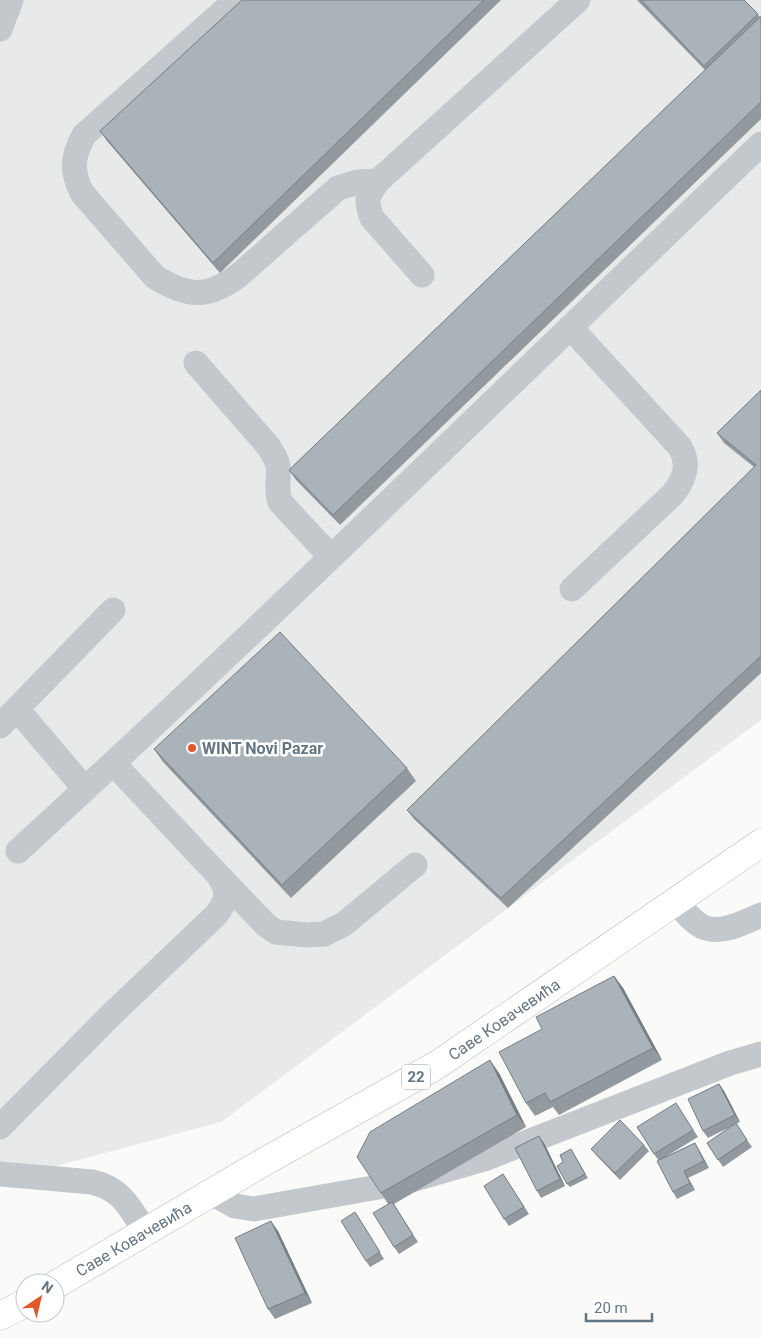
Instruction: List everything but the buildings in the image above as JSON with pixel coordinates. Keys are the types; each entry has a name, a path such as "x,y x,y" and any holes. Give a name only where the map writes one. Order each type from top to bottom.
{"main road":[{"name":"Саве Ковачевића","path":"65,1279 145,1231 437,1065 761,843"},
{"path":"0,1316 15,1308"}],"street":[{"path":"0,29 11,0"},
{"path":"236,0 84,135 74,159 76,181 82,193 155,277 171,287 184,292 200,292 215,290 240,275 338,188 358,182 378,181"},
{"path":"422,275 372,218 367,207 368,195 378,181 578,0"},
{"path":"18,851 330,558 761,144"},
{"path":"570,327 680,446 685,455 686,465 684,477 673,494 572,589"},
{"path":"196,363 269,447 276,458 278,466 276,493 280,502 330,558"},
{"path":"85,789 8,717 113,610"},
{"path":"113,763 266,926 276,932 307,935 324,934 344,924 415,865"},
{"path":"0,1126 113,1013 216,915 224,905 226,895 225,887 219,876"},
{"path":"676,902 689,916 703,927 709,928 730,928 761,915"},
{"path":"212,1193 235,1206 254,1209 401,1183 484,1159 730,1063 761,1054"},
{"path":"0,1174 92,1182 104,1185 124,1199 145,1231"}],"shaded area":[{"path":"0,0 761,0 761,720 221,1122 0,1181"}],"place":[{"name":"WINT Novi Pazar","path":"192,748"}]}
